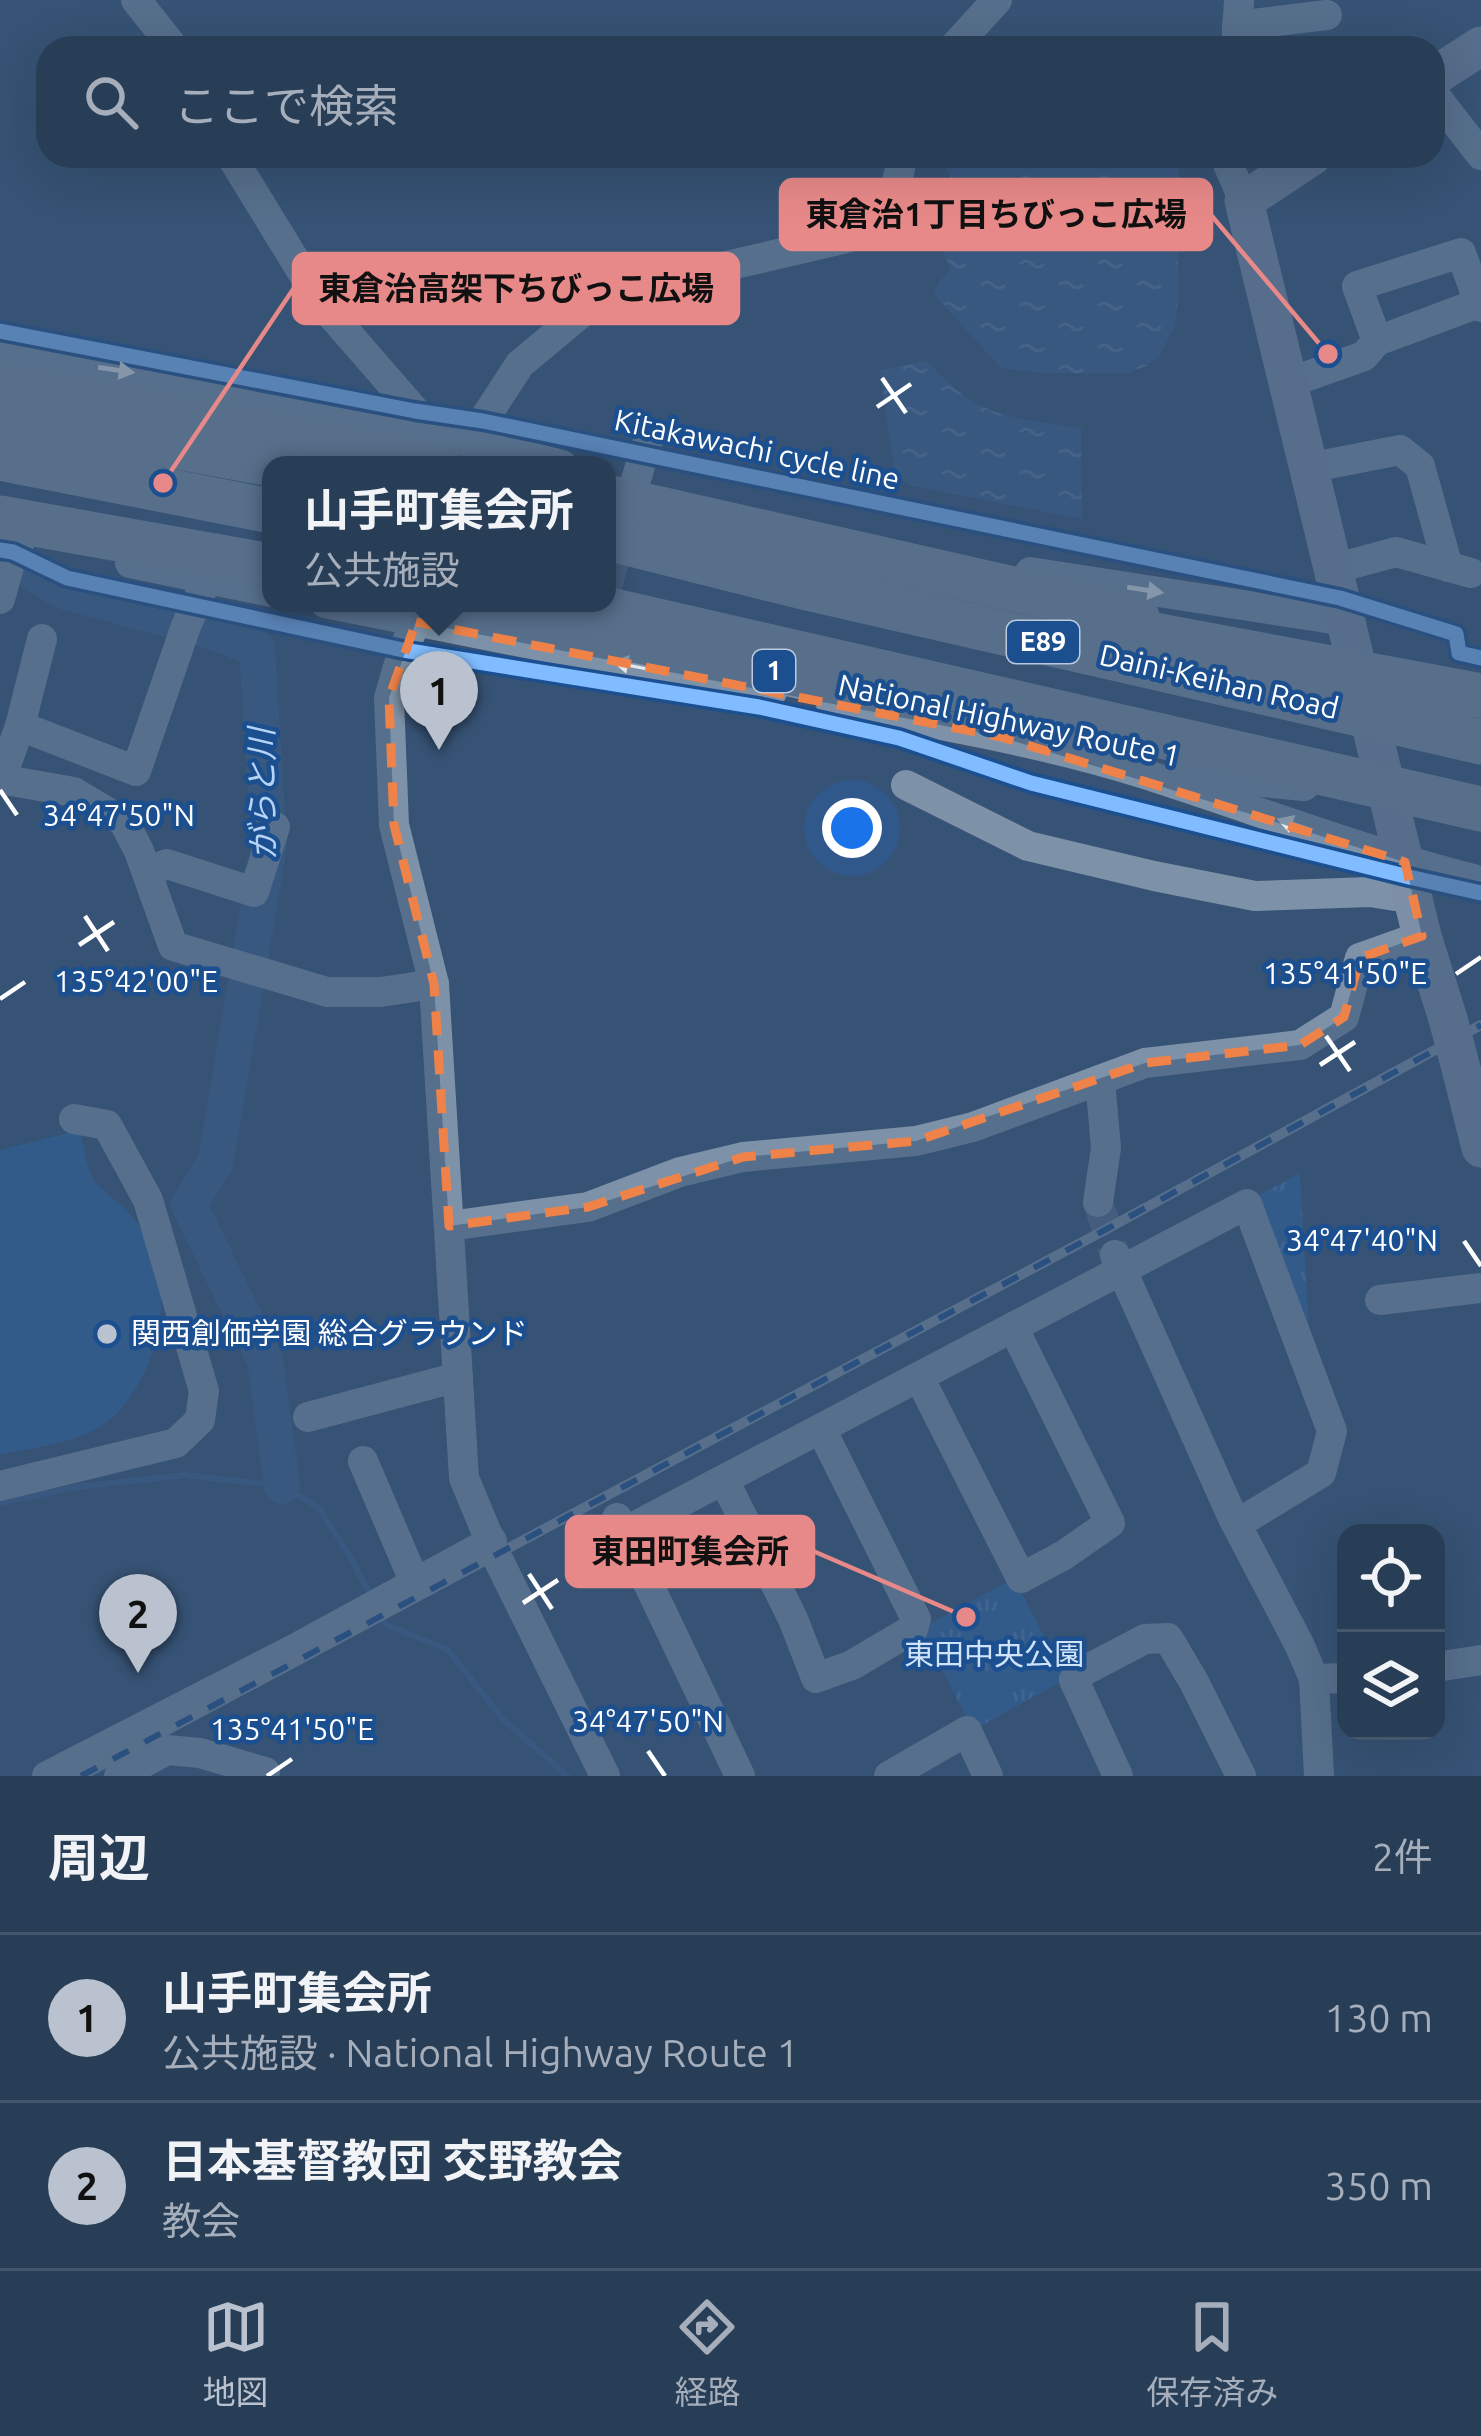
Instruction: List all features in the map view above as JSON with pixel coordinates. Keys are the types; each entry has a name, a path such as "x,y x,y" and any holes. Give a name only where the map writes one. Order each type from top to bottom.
{"highway":[{"path":"0,387 442,452"},
{"path":"0,414 262,462"},
{"path":"0,458 262,513"},
{"path":"616,492 1098,610 1481,680"},
{"path":"616,493 804,568 1481,699"},
{"path":"8,528 262,565"},
{"name":"Daini-Keihan Road","path":"616,540 1481,742"},
{"name":"Daini-Keihan Road","path":"616,586 1481,783"},
{"path":"616,611 1481,808"},
{"name":"National Highway Route 1","path":"507,612 1481,824"}],"main road":[{"path":"1445,69 1481,46"},
{"path":"1294,168 1244,201 1414,899 1481,1148"}],"street":[{"path":"136,0 164,36"},
{"path":"963,36 997,0"},
{"path":"1237,25 1327,15"},
{"path":"1445,108 1481,155"},
{"path":"238,168 321,303 415,411 442,452"},
{"path":"442,452 483,421 520,364 585,310 705,271 847,238 888,218 900,168"},
{"path":"1230,168 1244,201"},
{"path":"1288,383 1364,356 1377,341 1480,305 1461,253 1357,286 1377,341"},
{"path":"0,353 173,379 442,452 479,456"},
{"path":"616,489 650,436"},
{"path":"1308,468 1400,450 1420,466 1460,570 1396,552 1333,568"},
{"path":"616,492 1030,572 1346,621"},
{"path":"0,599 13,552 8,528 262,590"},
{"path":"1030,572 1098,610"},
{"path":"20,726 136,771 186,626 208,579"},
{"path":"605,1776 496,1555 464,1478 434,984 394,825 389,698 417,612 1001,737 1133,770 1334,789"},
{"path":"42,639 1,779 74,792 124,822 140,851 173,946 327,992 381,992 434,984"},
{"path":"1359,676 1481,699"},
{"path":"1133,770 1414,899"},
{"path":"906,784 1028,846 1255,896 1370,892 1414,899 1481,881"},
{"path":"147,872 167,864 254,892 275,827"},
{"path":"449,1226 588,1207 680,1172 743,1157 916,1142 973,1127 1145,1063 1300,1045 1344,1017 1360,958 1414,899"},
{"path":"1098,1202 1106,1148 1100,1080"},
{"path":"0,1486 176,1443 200,1420 204,1391 148,1200 107,1125 74,1119"},
{"path":"740,1776 621,1525 724,1480 1013,1328 1118,1261 1247,1204 1332,1431 1321,1474 1237,1524"},
{"path":"1118,1261 1237,1524 1314,1679 1309,1773"},
{"path":"1380,1300 1481,1288"},
{"path":"919,1377 1021,1578 1110,1523 1013,1328"},
{"path":"308,1417 458,1377"},
{"path":"724,1480 793,1619 816,1678 852,1665 914,1629 916,1619 821,1429"},
{"path":"363,1461 415,1583"},
{"path":"47,1776 492,1541"},
{"path":"1118,1776 1074,1681 1091,1666 1145,1639 1168,1638 1241,1776"},
{"path":"1445,1665 1481,1660"},
{"path":"1314,1679 1337,1678"},
{"path":"890,1776 967,1731 988,1776"},
{"path":"119,1776 167,1750 200,1753 275,1775"}],"highlighted area":[{"path":"416,622 1001,737 1405,862 1422,936 1360,958 1344,1017 1300,1045 1145,1063 916,1141 743,1157 588,1207 449,1226 434,984 394,825 389,698"}],"green space":[{"path":"80,1130 93,1178 131,1216 149,1247 161,1299 156,1340 137,1387 106,1423 69,1440 0,1455 0,1150"},
{"path":"1300,1173 1309,1331 1254,1198"},
{"name":"東田中央公園","path":"1014,1578 1066,1679 973,1730 921,1629"}],"water":[{"path":"945,168 1179,168 1178,298 1175,326 1160,356 1125,374 1001,368 934,294 950,269 944,253 956,236 950,225 954,189"},
{"path":"927,361 963,395 996,412 1081,428 1082,519 912,486 895,476 880,370"}],"waterway":[{"name":"がらと川","path":"0,554 63,591 212,631 257,649 269,846 216,1161 189,1205 265,1360 282,1486"},
{"path":"0,1503 76,1487 185,1475 282,1486 319,1508 371,1597"},
{"name":"がらと川","path":"379,1614 385,1624 448,1650 502,1718 567,1776"}],"tunnel":[{"path":"616,554 624,524"},
{"path":"1098,1202 1114,1252"}],"railway":[{"path":"81,1776 1481,1025"}],"cycle path":[{"name":"Kitakawachi cycle line","path":"0,331 483,421 1340,598 1456,634 1459,653 1481,658"},
{"path":"0,550 67,578 403,650 759,707 899,738 1031,783 1481,893"}],"place":[{"name":"東倉治1丁目ちびっこ広場","path":"1328,354"},
{"name":"東倉治高架下ちびっこ広場","path":"163,483"},
{"name":"山手町集会所","path":"439,750"},
{"name":"関西創価学園 総合グラウンド","path":"107,1334"},
{"name":"東田町集会所","path":"966,1617"},
{"name":"日本基督教団 交野教会","path":"138,1673"}]}
